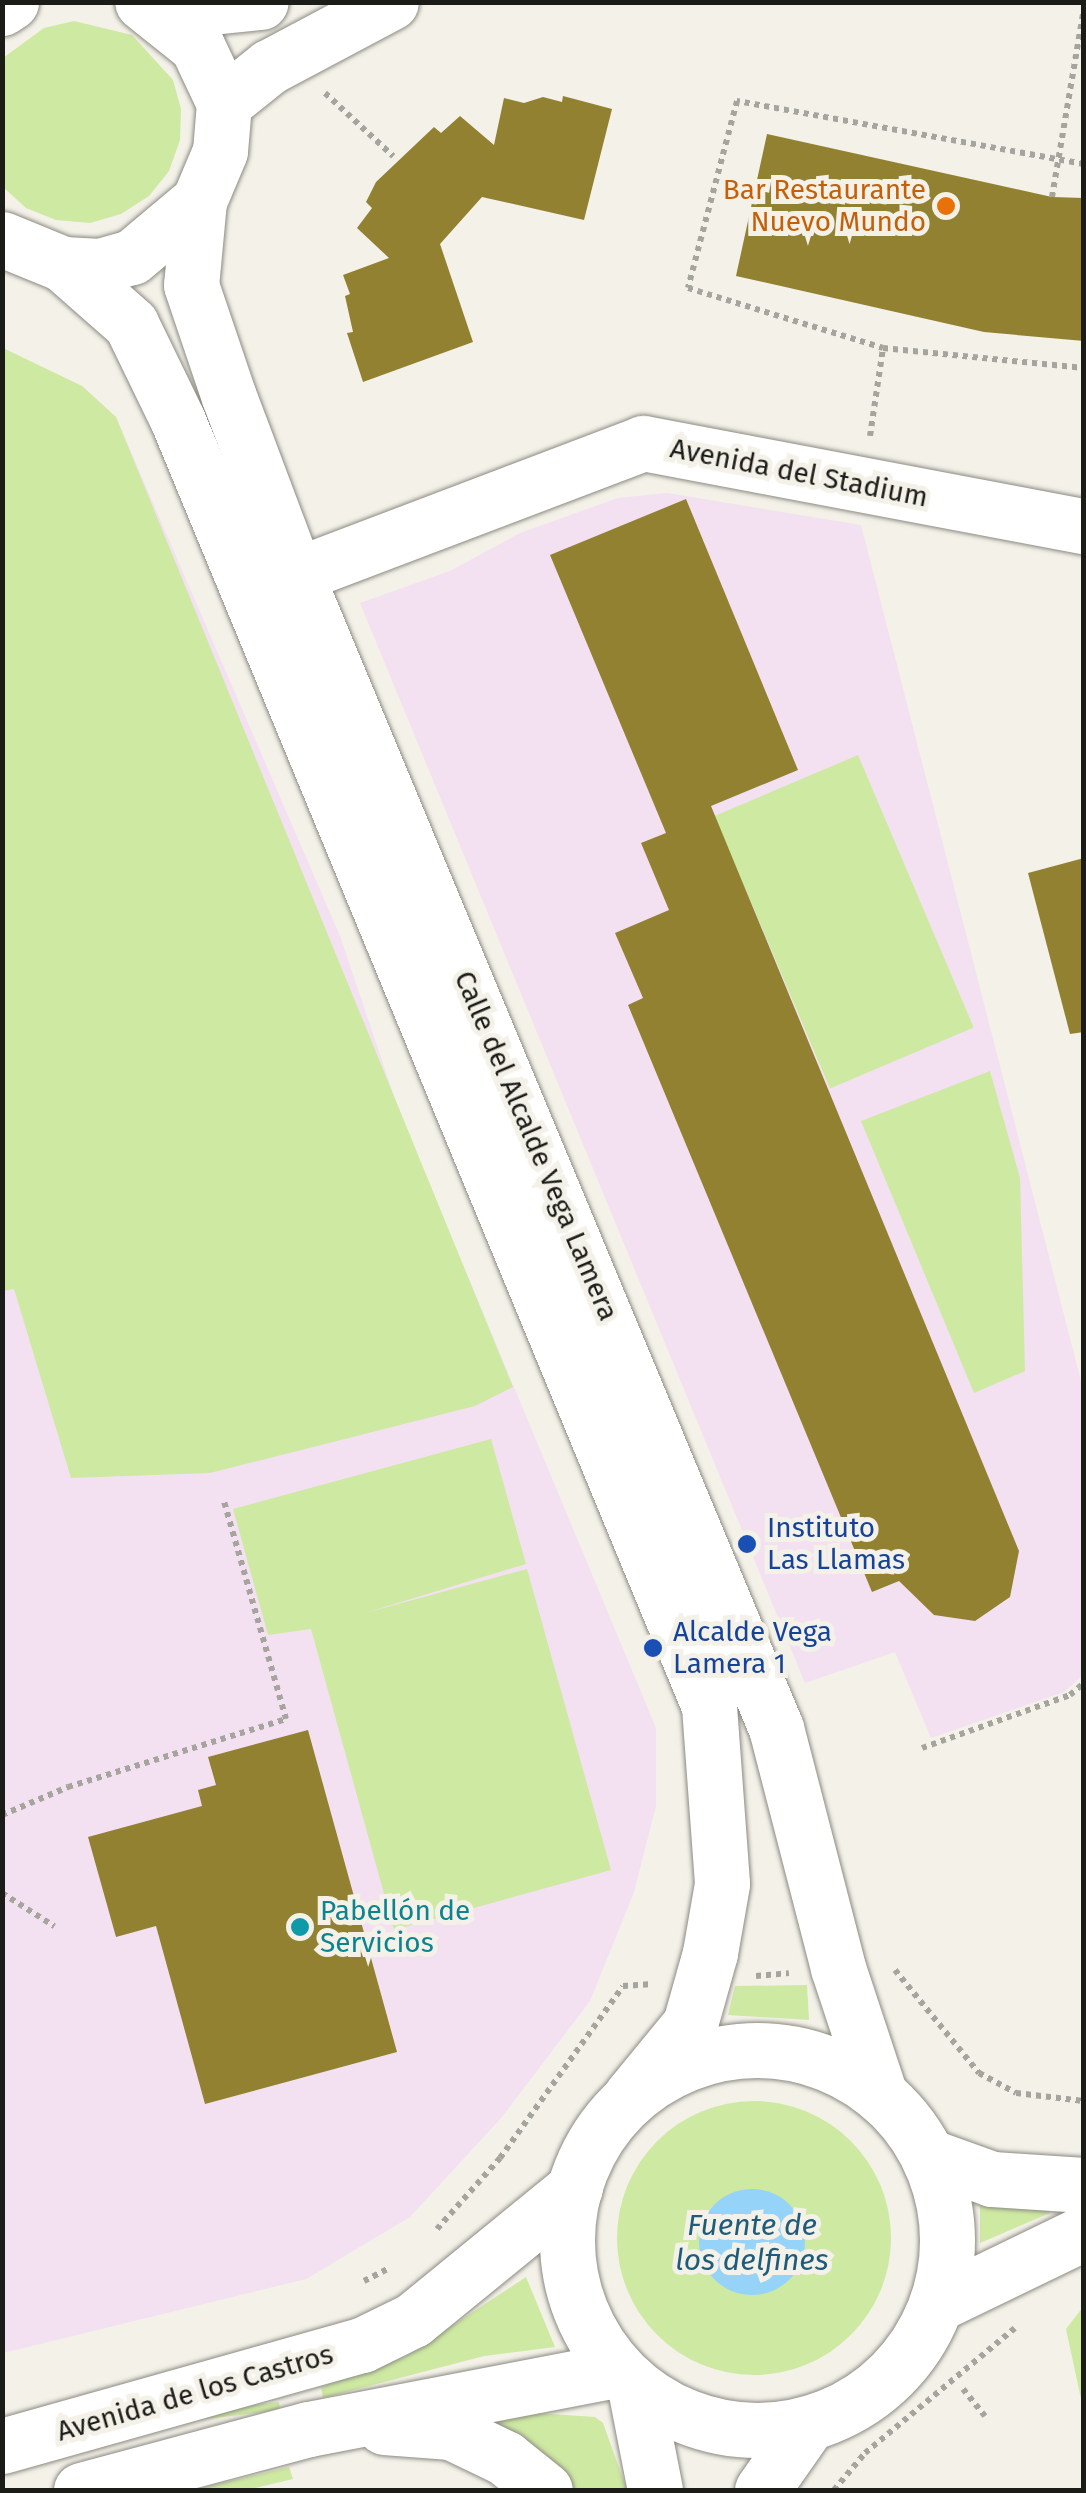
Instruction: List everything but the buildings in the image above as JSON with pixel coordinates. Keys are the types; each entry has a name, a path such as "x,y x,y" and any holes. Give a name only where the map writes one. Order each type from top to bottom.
{"main road":[{"path":"2,8 11,2"},
{"path":"145,4 262,2"},
{"path":"224,102 288,58 392,2"},
{"path":"2,239 63,264 100,266 132,257 200,201 220,151 224,102 197,46 145,4"},
{"name":"Calle del Alcalde Vega Lamera","path":"200,201 190,284 296,575 776,1728 838,1968 880,2096"},
{"name":"Calle del Alcalde Vega Lamera","path":"63,264 131,324 178,421 709,1706 722,1884 710,1953 690,2024 594,2140 575,2188"},
{"name":"Avenida del Stadium","path":"296,575 643,443 1084,526"},
{"path":"630,2097 666,2071 714,2052 763,2047 822,2059 880,2096 934,2158 992,2180 1084,2185"},
{"path":"81,2490 342,2423 623,2382 678,2417 716,2426 809,2422 860,2400 899,2367 937,2304 949,2246 934,2158"},
{"path":"575,2188 568,2264 585,2326 623,2382 655,2490"},
{"name":"Avenida de los Castros","path":"2,2446 362,2345 413,2320 575,2188"},
{"path":"937,2304 1084,2234"},
{"path":"762,2490 809,2422"},
{"path":"342,2423 451,2432 505,2458 545,2490"}],"path":[{"path":"1052,197 1084,8"},
{"path":"288,58 392,156"},
{"path":"1084,164 736,101 688,288 883,348 1084,368"},
{"path":"868,447 883,348"},
{"path":"2,1815 68,1787 286,1718 224,1502"},
{"path":"922,1748 1070,1695 1084,1682"},
{"path":"2,1893 54,1926"},
{"path":"834,2490 865,2453 1020,2323"},
{"path":"964,2389 986,2416"}],"shaded area":[{"path":"2,348 82,386 116,417 340,936 399,1111 656,1728 656,1806 634,1892 590,2001 502,2117 410,2217 306,2279 3,2353"},
{"path":"667,493 861,525 1083,1389 1083,1675 1064,1692 931,1738 895,1652 805,1683 360,603 450,571 520,533 618,498"}],"green space":[{"path":"74,21 132,35 173,80 181,109 180,140 169,171 149,196 121,214 90,223 56,220 26,208 3,187 3,58 44,28"},
{"path":"3,348 82,386 116,417 513,1387 475,1406 210,1473 71,1478 14,1289 3,1291"},
{"path":"858,755 974,1027 830,1088 714,816"},
{"path":"990,1071 1020,1178 1025,1371 974,1393 861,1121"},
{"path":"491,1439 526,1564 365,1613 527,1569 611,1870 394,1930 311,1629 268,1635 233,1509"},
{"path":"807,1985 809,2020 728,2015 735,1986"},
{"path":"754,2101 806,2112 851,2141 880,2186 891,2238 880,2290 851,2335 806,2364 754,2375 702,2364 657,2335 628,2290 617,2238 628,2186 657,2141 702,2112"},
{"path":"980,2204 1048,2209 1050,2213 980,2243"},
{"path":"526,2277 555,2347 484,2356 323,2398 321,2387 405,2357"},
{"path":"1083,2307 1083,2408 1066,2329"},
{"path":"279,2402 280,2410 2,2444 2,2436"},
{"path":"489,2415 595,2417 603,2423 627,2490 569,2490 488,2429"},
{"path":"289,2467 293,2479 246,2490 193,2490"}],"water":[{"name":"Fuente de los delfines","path":"752,2189 772,2193 789,2205 801,2222 805,2242 801,2262 789,2279 772,2291 752,2295 732,2291 715,2279 703,2262 699,2242 703,2222 715,2205 732,2193"}],"place":[{"name":"Bar Restaurante Nuevo Mundo","path":"946,206"},
{"name":"Instituto Las Llamas","path":"747,1544"},
{"name":"Alcalde Vega Lamera 1","path":"653,1648"},
{"name":"Pabellón de Servicios","path":"300,1927"}]}
